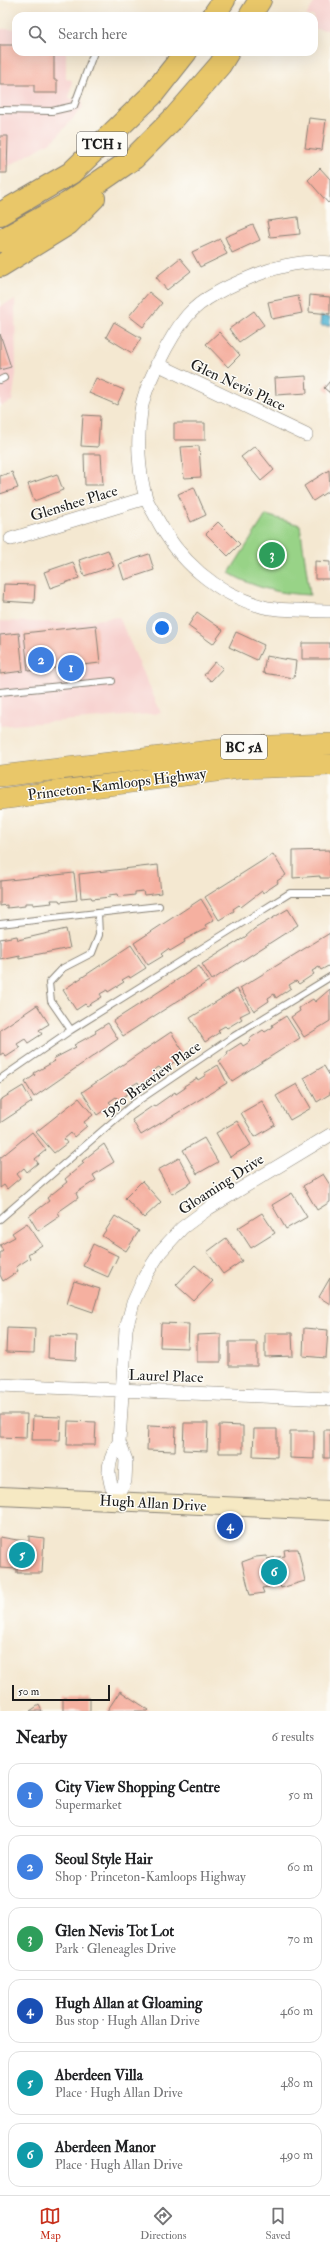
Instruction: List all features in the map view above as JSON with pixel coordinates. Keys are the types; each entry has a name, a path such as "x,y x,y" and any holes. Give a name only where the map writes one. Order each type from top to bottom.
{"highway":[{"path":"216,12 224,0"},
{"path":"252,12 260,0"},
{"name":"TCH 1","path":"0,214 71,173 152,95 183,56"},
{"name":"TCH 1","path":"0,241 67,204 134,158 175,117 220,65 226,56"},
{"path":"0,266 68,224 134,158"}],"main road":[{"name":"Princeton-Kamloops Highway","path":"0,776 244,747 330,744"},
{"name":"Princeton-Kamloops Highway","path":"0,799 239,768 330,765"},
{"name":"Hugh Allan Drive","path":"0,1496 330,1511"}],"street":[{"path":"330,263 318,261 270,269 222,288 188,316 157,364 141,409 139,455 146,498 176,550 209,582 227,593 265,607 330,611"},
{"name":"Glen Nevis Place","path":"157,364 306,434"},
{"name":"Glenshee Place","path":"12,539 146,498"},
{"name":"Gloaming Drive","path":"116,1501 109,1480 110,1458 119,1442 121,1390 126,1329 133,1303 145,1276 161,1251 182,1228 208,1208 330,1135"},
{"name":"Laurel Place","path":"0,1385 330,1399"}],"lane":[{"path":"0,110 52,111 74,106 93,56"},
{"path":"0,692 112,681"},
{"path":"0,1079 71,1030 290,893 330,893"},
{"path":"0,924 159,906"},
{"path":"71,1030 51,1001 49,982 63,968 92,953 99,934 98,913"},
{"name":"1950 Braeview Place","path":"0,1219 132,1106 231,1038 330,977"}],"shaded area":[{"path":"316,0 330,0 330,30 318,29 318,12 308,12"},
{"path":"0,29 12,29 12,56 66,56 66,79 72,80 69,99 83,100 82,108 54,140 0,171"},
{"path":"15,300 16,374 12,401 0,406 0,306"},
{"path":"119,617 161,713 0,726 0,621 67,623"}],"green space":[{"path":"266,515 300,525 310,595 278,592 248,583 229,573"}],"water":[{"path":"321,316 330,317 330,326 320,326"}],"building":[{"path":"0,45 12,45 12,56 54,56 54,80 57,80 57,93 34,93 34,85 0,85"},
{"path":"309,118 326,120 322,150 305,148"},
{"path":"0,136 8,136 7,173 0,173"},
{"path":"320,168 330,179 330,201 328,203 308,180"},
{"path":"298,217 300,234 270,237 267,221"},
{"path":"253,225 260,240 232,253 225,237"},
{"path":"220,239 227,254 200,267 192,252"},
{"path":"180,258 191,271 167,290 156,277"},
{"path":"149,292 162,303 143,327 129,316"},
{"path":"310,295 330,297 330,314 309,312"},
{"path":"298,296 302,313 272,319 268,302"},
{"path":"254,311 264,325 239,342 229,329"},
{"path":"114,322 141,338 132,353 106,337"},
{"path":"219,332 240,355 228,367 206,344"},
{"path":"0,334 11,367 0,370"},
{"path":"306,376 307,393 276,395 275,378"},
{"path":"96,378 124,390 117,405 89,393"},
{"path":"330,381 330,393 324,388"},
{"path":"83,415 100,416 98,447 81,446"},
{"path":"174,423 205,423 205,440 174,440"},
{"path":"199,446 201,477 184,478 181,447"},
{"path":"255,446 274,470 261,481 241,457"},
{"path":"84,454 101,454 103,485 85,485"},
{"path":"329,470 330,490 313,501 304,486"},
{"path":"12,472 18,488 0,494 0,476"},
{"path":"57,474 63,490 34,501 28,484"},
{"path":"194,487 206,515 191,522 178,494"},
{"path":"218,522 240,544 228,556 206,534"},
{"path":"108,550 114,566 84,576 79,560"},
{"path":"149,554 154,570 124,580 119,564"},
{"path":"315,561 330,562 330,579 315,579"},
{"path":"73,562 79,578 50,588 44,572"},
{"path":"4,584 35,585 34,603 3,601"},
{"path":"197,612 223,630 213,644 188,626"},
{"path":"96,625 100,663 28,671 24,633"},
{"path":"236,632 264,645 257,660 229,647"},
{"path":"19,633 23,671 0,674 0,635"},
{"path":"302,643 330,643 330,659 302,659"},
{"path":"266,656 296,661 294,678 263,673"},
{"path":"215,662 223,668 211,681 204,675"},
{"path":"330,850 330,878 320,878 320,876 293,878 293,851"},
{"path":"273,854 286,875 277,881 278,883 263,893 262,891 241,907 239,905 233,909 234,911 219,920 205,897"},
{"path":"158,865 161,893 144,895 143,891 135,892 135,895 118,897 117,894 109,895 110,897 92,899 91,897 81,898 79,874"},
{"path":"74,873 77,900 60,902 59,900 51,900 52,903 33,905 33,903 25,903 25,906 7,908 7,905 0,906 0,881"},
{"path":"201,899 214,920 205,925 207,928 184,940 185,942 170,951 168,949 161,954 163,956 148,965 134,943"},
{"path":"288,909 298,925 212,980 202,964 245,937 254,929"},
{"path":"66,929 70,948 19,958 19,955 0,959 0,939 17,936 18,940"},
{"path":"330,933 330,965 321,970 319,967 312,971 314,974 299,984 296,981 289,985 291,988 276,998 274,994 268,998 269,1001 254,1011 240,988"},
{"path":"131,945 146,968 130,978 129,976 122,980 124,982 108,992 107,990 100,994 102,997 87,1006 85,1004 76,1010 63,990"},
{"path":"199,966 209,981 123,1036 113,1021"},
{"path":"237,989 250,1011 240,1016 242,1019 227,1028 225,1026 218,1030 220,1032 205,1042 190,1018"},
{"path":"330,989 330,1021 304,1037 291,1017 300,1011 299,1008 313,999 315,1002"},
{"path":"37,1005 49,1024 39,1030 42,1034 28,1043 25,1039 17,1044 20,1048 6,1057 3,1053 0,1055 0,1030"},
{"path":"286,1016 300,1038 232,1081 219,1061 228,1054 227,1052 241,1043 243,1046 251,1041 249,1039 263,1030 265,1032 273,1027 272,1025"},
{"path":"108,1023 118,1039 34,1097 25,1082 35,1075 34,1073 55,1061 53,1059 76,1047 74,1045 96,1033 95,1031"},
{"path":"171,1032 183,1051 174,1057 176,1061 162,1070 159,1067 152,1071 155,1075 140,1086 138,1082 130,1087 133,1090 119,1100 116,1097 109,1102 112,1105 97,1115 82,1092"},
{"path":"218,1065 227,1083 141,1135 132,1120 175,1092 176,1094 185,1088 184,1086 197,1078 198,1080 206,1075 205,1073"},
{"path":"324,1066 330,1076 330,1094 317,1102 304,1078"},
{"path":"297,1084 311,1108 290,1120 276,1096"},
{"path":"23,1086 32,1102 0,1123 0,1100"},
{"path":"79,1098 93,1115 84,1122 87,1126 74,1137 71,1133 64,1139 67,1143 54,1153 36,1132"},
{"path":"262,1101 275,1125 255,1137 241,1113"},
{"path":"237,1121 251,1145 230,1157 216,1133"},
{"path":"32,1132 46,1150 35,1159 38,1163 27,1172 24,1168 17,1174 20,1178 7,1189 4,1185 0,1188 0,1158"},
{"path":"204,1138 218,1162 197,1174 183,1150"},
{"path":"104,1144 114,1162 93,1175 96,1180 76,1193 78,1198 58,1212 60,1216 38,1231 29,1216 49,1201 47,1198 67,1182 65,1179 84,1163 82,1161"},
{"path":"179,1158 192,1182 172,1194 158,1170"},
{"path":"323,1174 330,1185 330,1202 317,1210 303,1186"},
{"path":"142,1181 161,1202 144,1218 125,1198"},
{"path":"292,1193 307,1217 286,1229 272,1205"},
{"path":"262,1213 275,1233 251,1248 238,1228"},
{"path":"115,1216 139,1231 126,1251 102,1236"},
{"path":"27,1223 42,1245 28,1254 30,1258 16,1267 18,1271 3,1281 0,1275 0,1253 3,1251 0,1245 15,1237 12,1233"},
{"path":"226,1238 242,1261 223,1274 207,1252"},
{"path":"93,1244 118,1256 108,1277 83,1266"},
{"path":"195,1265 213,1281 194,1301 176,1285"},
{"path":"330,1278 330,1304 319,1297"},
{"path":"74,1281 100,1289 93,1312 67,1303"},
{"path":"161,1323 189,1324 188,1348 160,1347"},
{"path":"7,1328 35,1329 34,1353 6,1352"},
{"path":"304,1328 328,1330 326,1358 303,1356"},
{"path":"265,1333 292,1333 293,1356 265,1357"},
{"path":"221,1334 221,1362 197,1362 197,1335"},
{"path":"49,1335 77,1336 76,1360 48,1358"},
{"path":"229,1342 257,1342 257,1366 229,1366"},
{"path":"0,1414 27,1414 26,1438 0,1437"},
{"path":"33,1416 61,1417 60,1440 32,1440"},
{"path":"68,1421 96,1422 95,1445 67,1445"},
{"path":"184,1423 208,1423 207,1451 183,1450"},
{"path":"219,1425 243,1426 243,1453 219,1453"},
{"path":"148,1426 176,1427 175,1451 147,1450"},
{"path":"254,1429 277,1429 277,1457 253,1456"},
{"path":"324,1430 330,1430 330,1458 324,1458"},
{"path":"290,1431 314,1431 314,1459 290,1458"},
{"path":"29,1536 44,1538 42,1573 17,1573 17,1569 0,1568 0,1537 29,1542"},
{"path":"298,1549 305,1581 281,1588 280,1585 262,1588 264,1593 250,1595 242,1562 256,1557 266,1556 267,1559 285,1556 284,1550"},
{"path":"120,1691 149,1710 107,1711"},
{"path":"63,1698 90,1698 90,1711 63,1711"},
{"path":"39,1705 42,1711 30,1711"}],"place":[{"name":"Glen Nevis Tot Lot","path":"272,555"},
{"name":"Seoul Style Hair","path":"41,660"},
{"name":"City View Shopping Centre","path":"71,668"},
{"name":"Hugh Allan at Gloaming","path":"230,1526"},
{"name":"Aberdeen Villa","path":"22,1555"},
{"name":"Aberdeen Manor","path":"274,1572"}]}
